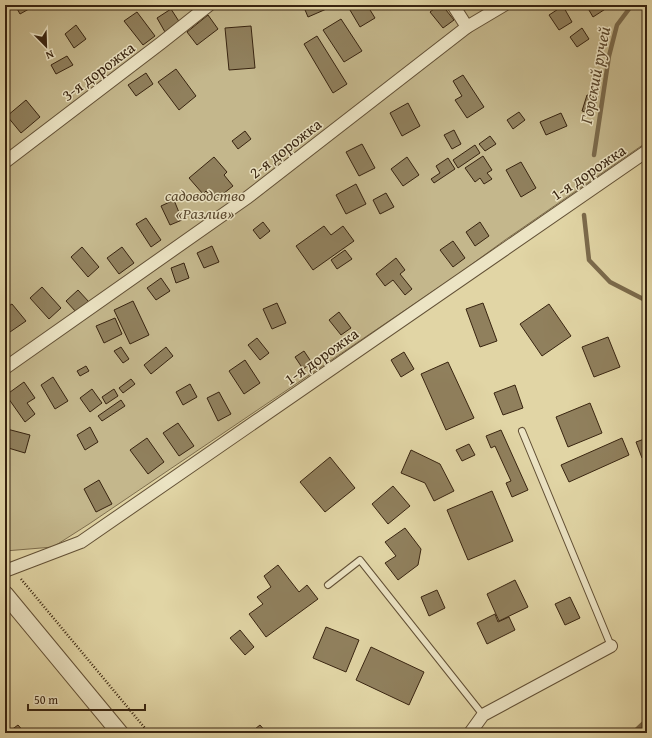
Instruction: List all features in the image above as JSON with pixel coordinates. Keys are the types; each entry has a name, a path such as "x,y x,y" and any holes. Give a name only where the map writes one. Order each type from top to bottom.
{"street":[{"name":"3-я дорожка","path":"5,162 209,5"},
{"path":"453,5 467,28"},
{"name":"2-я дорожка","path":"5,368 248,196 467,28 504,5"},
{"name":"1-я дорожка","path":"9,570 81,542 647,151"},
{"path":"5,594 120,733"},
{"path":"470,733 483,715 611,646"}],"lane":[{"path":"522,431 611,646"},
{"path":"328,585 360,560 483,715"}],"path":[{"path":"9,570 149,733"}],"green space":[{"name":"садоводство «Разлив»","path":"5,5 647,5 647,142 457,275 53,547 5,551"}],"building":[{"path":"15,5 36,5 20,14"},
{"path":"303,5 330,5 331,7 308,17"},
{"path":"347,5 367,5 375,18 360,27"},
{"path":"439,5 442,5 454,20 443,28 430,12"},
{"path":"586,5 609,5 610,6 593,17"},
{"path":"563,6 572,22 559,30 549,15"},
{"path":"171,9 180,23 165,32 157,18"},
{"path":"137,12 155,36 143,45 124,21"},
{"path":"208,15 218,29 197,45 187,32"},
{"path":"341,19 362,51 344,62 323,30"},
{"path":"76,25 86,39 74,48 65,34"},
{"path":"251,26 255,68 229,70 225,28"},
{"path":"582,28 589,39 577,47 570,37"},
{"path":"317,36 347,84 333,93 304,44"},
{"path":"67,56 73,65 56,74 51,65"},
{"path":"176,69 196,96 179,110 158,82"},
{"path":"146,73 153,84 136,96 128,85"},
{"path":"463,75 484,107 467,118 455,100 462,96 453,81"},
{"path":"587,95 597,98 593,114 582,111"},
{"path":"26,100 40,117 21,133 7,116"},
{"path":"408,103 420,126 402,136 390,113"},
{"path":"519,112 525,120 513,129 507,120"},
{"path":"561,113 567,126 546,135 540,122"},
{"path":"454,130 461,144 452,149 444,135"},
{"path":"245,131 251,139 238,149 232,141"},
{"path":"490,136 496,144 485,151 479,144"},
{"path":"362,144 375,168 359,176 346,152"},
{"path":"475,145 480,153 458,168 453,160"},
{"path":"483,156 492,170 487,173 492,179 484,184 480,178 475,182 465,168"},
{"path":"214,157 227,172 224,175 233,186 214,201 206,191 203,194 189,178"},
{"path":"407,157 419,175 403,186 391,169"},
{"path":"448,158 455,169 434,183 431,179 440,173 436,166"},
{"path":"521,162 536,188 521,197 506,170"},
{"path":"356,184 366,204 346,214 336,195"},
{"path":"386,193 394,207 380,214 373,200"},
{"path":"174,200 182,220 170,225 161,206"},
{"path":"146,218 161,240 151,247 136,224"},
{"path":"263,222 270,231 260,239 253,230"},
{"path":"480,222 489,236 475,246 466,232"},
{"path":"324,226 331,235 343,226 354,241 313,270 296,246"},
{"path":"453,241 465,258 453,267 440,250"},
{"path":"212,246 219,262 204,268 197,253"},
{"path":"82,247 99,267 88,277 71,257"},
{"path":"122,247 134,263 119,274 107,258"},
{"path":"345,250 352,259 337,269 331,260"},
{"path":"396,258 405,270 400,274 412,289 405,295 393,280 385,286 376,274"},
{"path":"184,263 189,278 176,283 171,268"},
{"path":"161,278 170,291 156,300 147,288"},
{"path":"42,287 61,308 49,319 30,298"},
{"path":"78,290 89,302 77,313 66,301"},
{"path":"133,301 149,335 130,344 114,310"},
{"path":"277,303 286,323 272,329 263,309"},
{"path":"483,303 497,341 480,347 466,309"},
{"path":"12,304 26,321 10,332 5,326 5,308"},
{"path":"549,304 571,336 542,356 520,324"},
{"path":"339,312 351,328 341,335 329,320"},
{"path":"115,318 122,334 104,343 96,326"},
{"path":"608,337 620,367 594,377 582,347"},
{"path":"257,338 269,353 260,360 248,345"},
{"path":"121,347 129,359 123,363 114,351"},
{"path":"166,347 173,356 151,374 144,365"},
{"path":"304,351 312,363 303,369 295,357"},
{"path":"404,352 414,369 401,377 391,360"},
{"path":"245,360 260,383 244,394 229,371"},
{"path":"448,362 474,418 446,430 421,374"},
{"path":"86,366 89,371 80,376 77,371"},
{"path":"53,377 68,401 55,409 41,385"},
{"path":"131,379 135,384 123,393 119,388"},
{"path":"24,382 35,398 27,403 35,414 25,422 6,395"},
{"path":"190,384 197,397 183,405 176,392"},
{"path":"515,385 523,408 503,415 494,393"},
{"path":"92,389 102,403 90,412 80,398"},
{"path":"114,389 118,396 106,404 102,397"},
{"path":"219,392 231,414 218,421 207,398"},
{"path":"121,400 125,406 102,421 98,416"},
{"path":"590,403 602,433 568,447 556,417"},
{"path":"178,423 194,446 179,456 163,433"},
{"path":"90,427 98,442 85,450 77,435"},
{"path":"7,429 30,435 25,453 5,447 5,434"},
{"path":"501,430 528,490 512,497 506,483 511,481 495,446 491,448 486,436"},
{"path":"147,438 164,462 148,474 130,450"},
{"path":"622,438 629,455 569,482 561,465"},
{"path":"647,438 647,456 642,458 636,442"},
{"path":"469,444 475,455 462,461 456,450"},
{"path":"411,450 440,464 454,491 434,501 425,483 401,473"},
{"path":"330,457 355,488 325,512 300,482"},
{"path":"99,480 112,504 96,512 84,489"},
{"path":"393,486 410,506 388,524 372,504"},
{"path":"492,491 513,541 468,560 447,510"},
{"path":"405,528 421,549 418,565 398,580 385,563 396,556 385,542"},
{"path":"278,565 299,592 307,585 318,599 266,637 249,614 263,604 257,597 271,587 264,576"},
{"path":"515,580 528,607 499,621 487,594"},
{"path":"437,590 445,608 429,616 421,597"},
{"path":"570,597 580,618 565,625 555,604"},
{"path":"495,614 498,622 509,617 515,630 487,644 477,623"},
{"path":"326,627 359,640 346,672 313,658"},
{"path":"240,630 254,647 245,655 230,638"},
{"path":"371,647 424,672 409,705 356,680"},
{"path":"18,725 25,733 7,733"},
{"path":"260,725 267,733 250,733"}],"waterway":[{"name":"Горский ручей","path":"594,155 609,56 617,25 632,5"},
{"name":"Горский ручей","path":"584,215 589,260 610,282 647,301"},
{"name":"Горский ручей","path":"633,733 647,720"}]}
